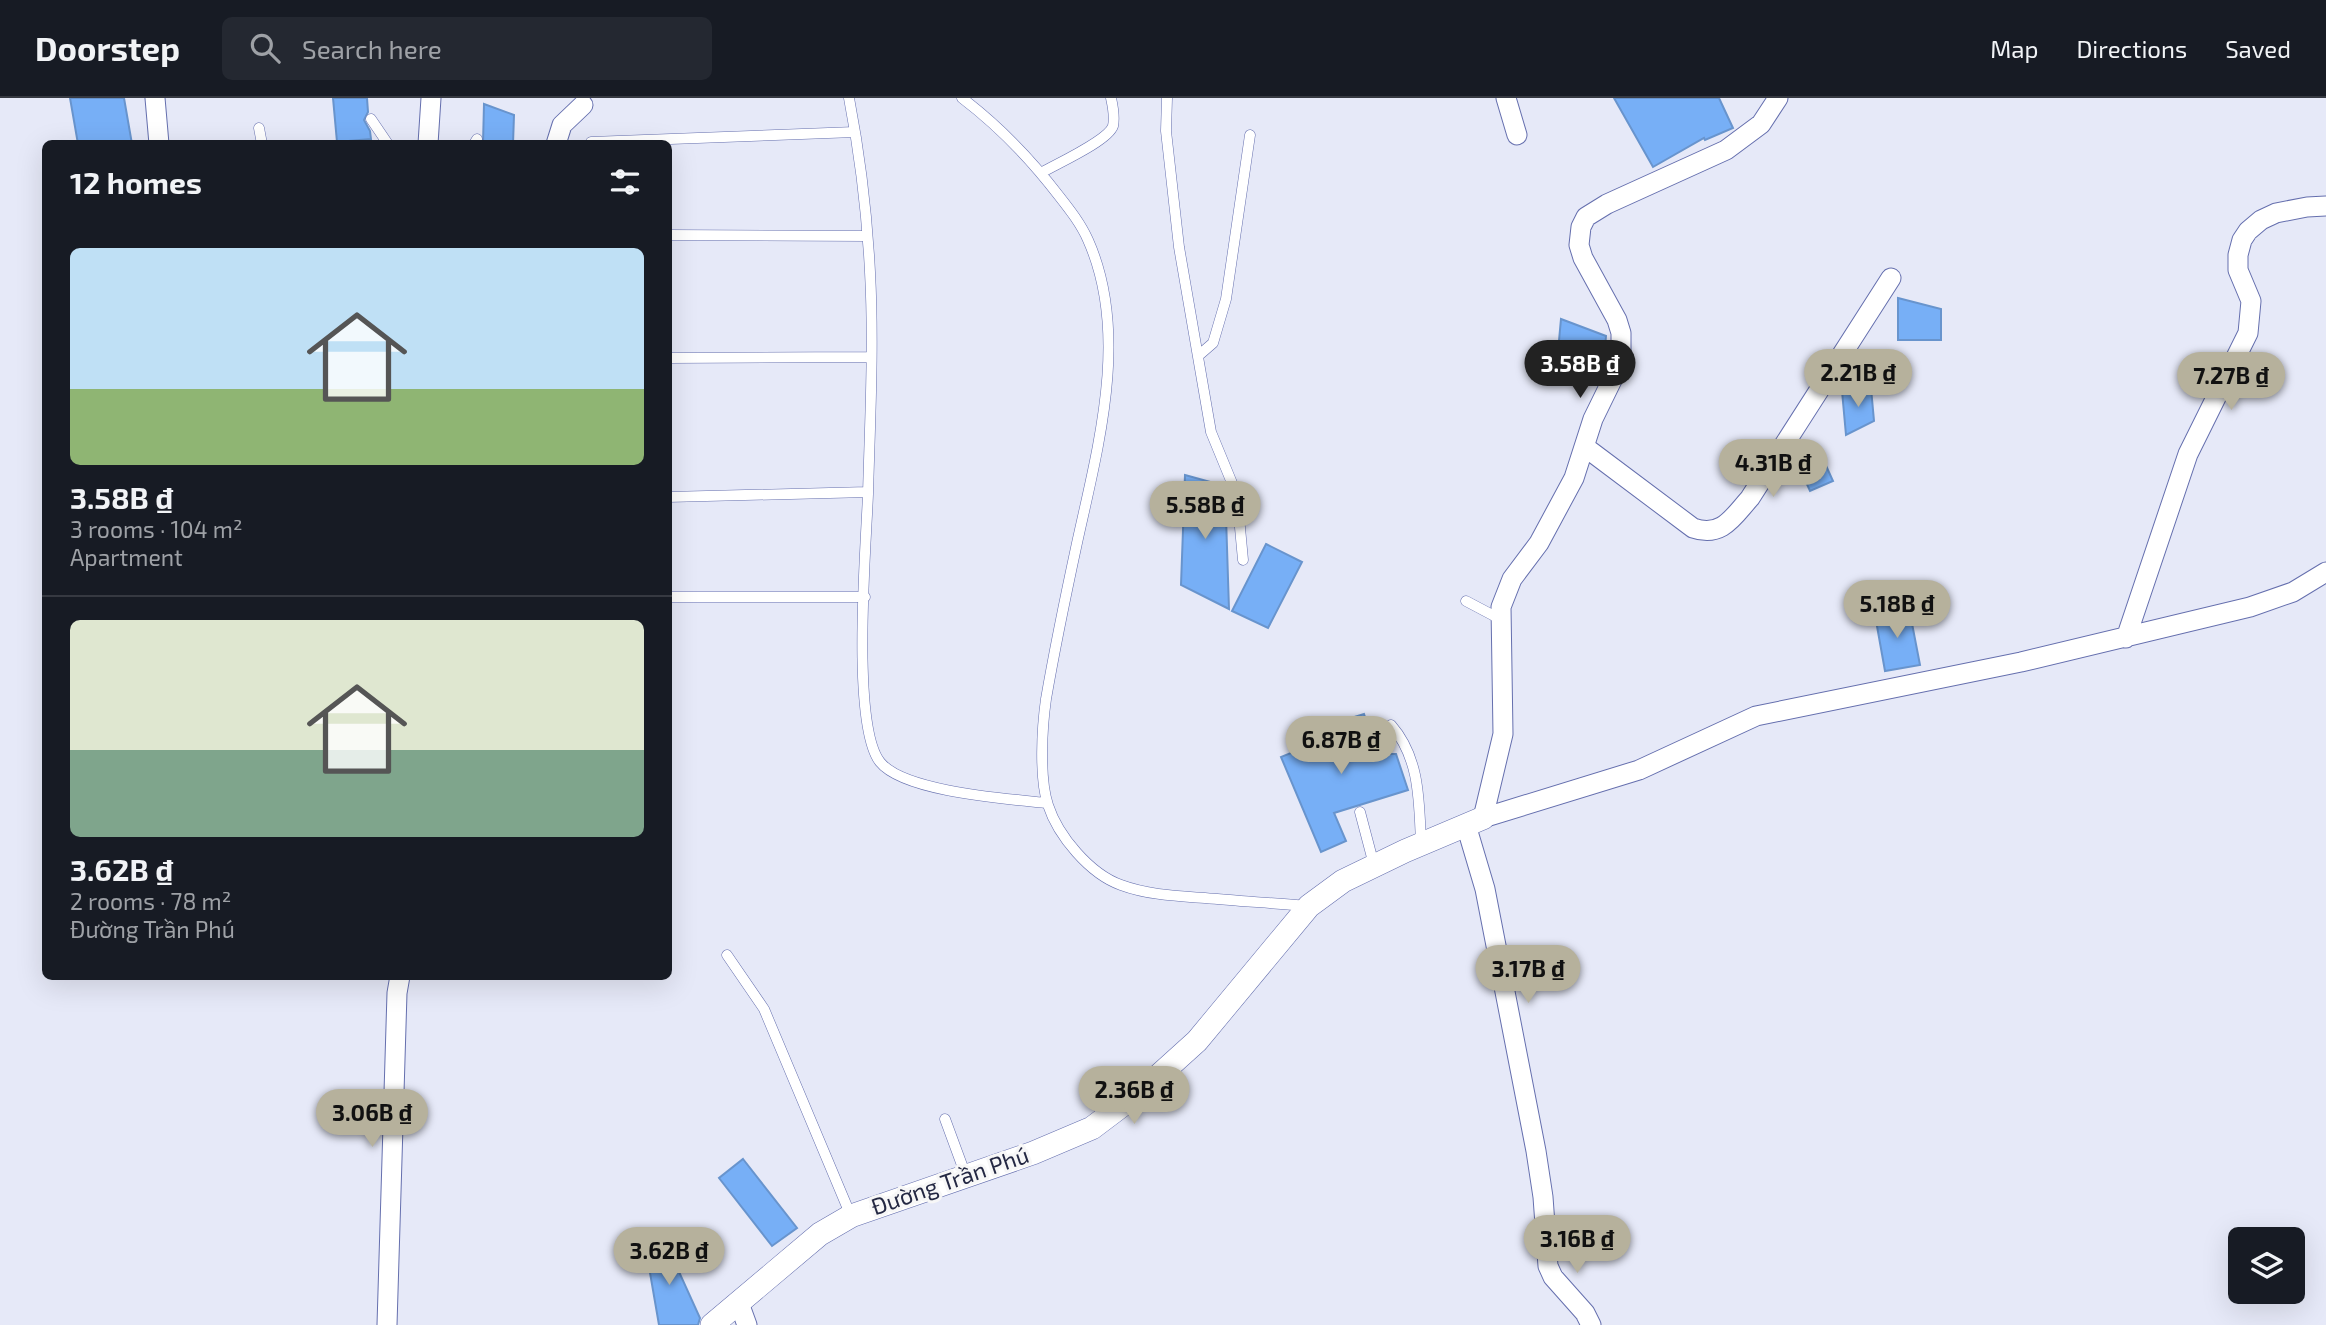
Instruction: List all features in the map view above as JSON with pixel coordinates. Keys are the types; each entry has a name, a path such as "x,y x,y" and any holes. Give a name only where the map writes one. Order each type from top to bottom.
{"street":[{"path":"155,98 159,140"},
{"path":"428,140 431,98"},
{"path":"1506,98 1517,135"},
{"path":"1591,1325 1585,1313 1553,1277 1548,1266 1543,1197 1474,821 1503,734 1500,619 1504,598 1513,579 1539,543 1574,478 1593,419 1615,374 1622,346 1613,309 1583,258 1579,245 1580,227 1586,217 1607,204 1735,144 1761,124 1778,98"},
{"path":"557,140 562,125 583,105"},
{"path":"2126,638 2188,454 2248,332 2251,301 2238,270 2242,240 2261,220 2307,207 2326,206"},
{"path":"1585,447 1693,528 1705,532 1726,525 1750,498 1891,278"},
{"path":"1474,821 1639,770 1756,716 2126,638 2250,607 2293,592 2326,572"},
{"name":"Đường Trần Phú","path":"712,1325 820,1234 851,1216 1033,1153 1092,1128 1118,1111 1197,1041 1309,906 1343,881 1474,821"},
{"path":"387,1325 400,980"},
{"path":"739,1303 747,1325"}],"lane":[{"path":"849,98 861,166 870,273 868,492 862,679 869,737 881,764 894,773 924,784 985,797 1047,803"},
{"path":"962,98 1011,138 1077,220 1088,240 1103,286 1110,349 1108,386 1043,724 1047,803 1054,820 1081,858 1101,876 1118,884 1169,895 1309,906"},
{"path":"1041,173 1104,137 1112,128 1114,111 1111,98"},
{"path":"1167,98 1166,131 1179,247 1211,432 1233,482 1238,506 1243,560"},
{"path":"370,119 385,140"},
{"path":"259,128 260,140"},
{"path":"639,140 855,131"},
{"path":"1198,356 1213,343 1226,299 1250,135"},
{"path":"672,235 867,236"},
{"path":"672,358 870,357"},
{"path":"672,497 868,492"},
{"path":"672,597 865,597"},
{"path":"1466,601 1500,619"},
{"path":"1391,725 1410,753 1415,772 1421,844"},
{"path":"1360,812 1375,866"},
{"path":"727,955 764,1009 851,1216"},
{"path":"945,1119 967,1176"}],"building":[{"path":"70,98 124,98 131,140 77,140"},
{"path":"333,98 367,98 368,112 364,120 371,139 337,140"},
{"path":"1614,98 1719,98 1733,128 1705,140 1704,138 1653,167"},
{"path":"484,104 514,115 513,140 483,140"},
{"path":"1898,298 1941,309 1941,340 1898,340"},
{"path":"1561,319 1606,336 1600,378 1556,373"},
{"path":"1871,388 1874,421 1846,435 1842,391"},
{"path":"1818,448 1833,481 1810,491 1795,458"},
{"path":"1185,475 1225,486 1229,609 1181,585"},
{"path":"1266,544 1302,562 1268,628 1232,611"},
{"path":"1909,608 1920,665 1885,671 1875,615"},
{"path":"1364,714 1377,754 1396,754 1408,790 1334,813 1346,841 1321,852 1281,757 1323,740 1319,728"},
{"path":"743,1159 797,1228 772,1246 719,1178"},
{"path":"644,1238 665,1241 700,1318 698,1325 659,1325"}]}
